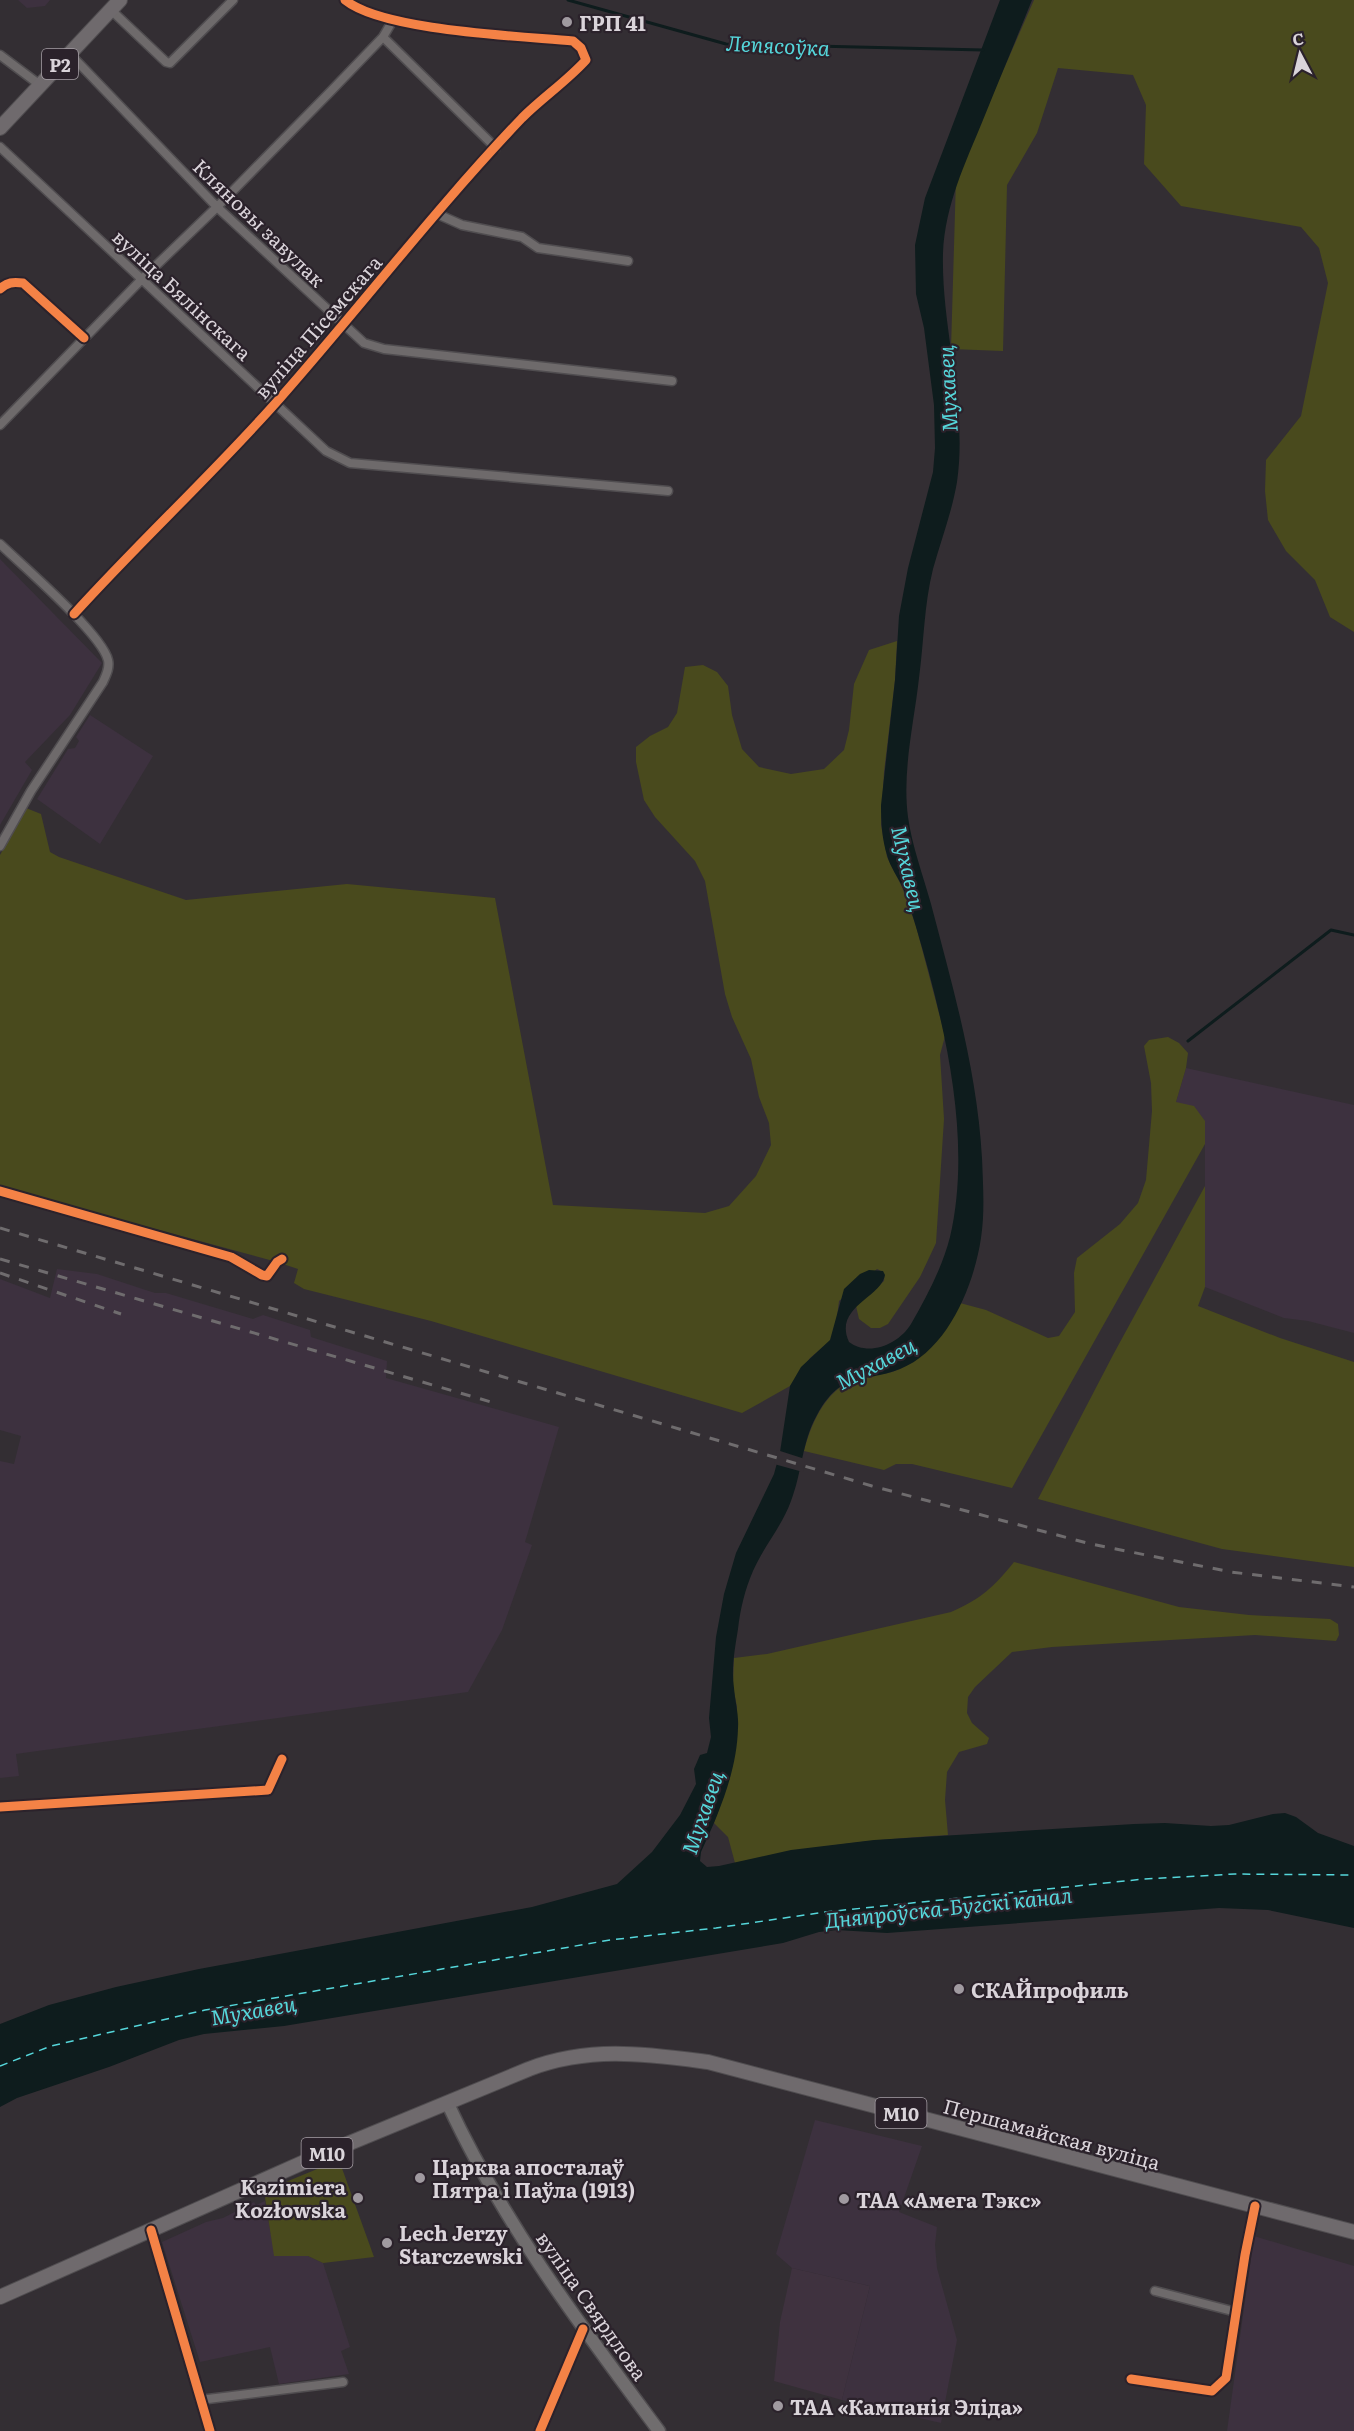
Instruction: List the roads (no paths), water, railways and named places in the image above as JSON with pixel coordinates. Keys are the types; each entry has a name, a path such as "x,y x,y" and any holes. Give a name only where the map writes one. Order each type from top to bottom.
{"main road":[{"name":"Р2","path":"0,128 116,5"},
{"name":"Першамайская вуліца","path":"0,2297 311,2159 529,2069 566,2057 603,2053 708,2062 1354,2232"},
{"name":"вуліца Свярдлова","path":"448,2104 500,2205 583,2330 659,2431"}],"street":[{"path":"116,5 166,62 170,63 233,0"},
{"path":"0,425 383,37 393,20 351,5 345,0"},
{"name":"вуліца Пісемскага","path":"74,614 128,554 275,403 344,326 435,213 523,117 586,60 582,48 573,41 428,26 393,20"},
{"path":"383,37 496,148"},
{"name":"Кляновы завулак","path":"70,54 217,207 363,344 672,381"},
{"path":"0,55 40,85"},
{"name":"вуліца Бялінскага","path":"0,147 326,451 350,463 668,491"},
{"path":"435,213 462,225 522,237 538,248 628,261"},
{"path":"0,289 12,282 23,284 84,338"},
{"path":"0,544 74,614 105,652 109,663 108,670 92,699 31,791 0,846"},
{"path":"0,1191 231,1257 262,1275 267,1276 282,1259"},
{"path":"0,1807 268,1790 282,1759"},
{"path":"1131,2379 1212,2391 1226,2378 1255,2206"},
{"path":"151,2230 210,2431"},
{"path":"1155,2291 1236,2312"},
{"path":"540,2431 583,2330"},
{"path":"200,2400 342,2382"}],"water":[{"path":"1000,0 1032,0 963,169 952,201 945,235 943,282 959,425 957,482 933,569 928,596 906,782 912,839 955,998 975,1093 983,1178 981,1238 965,1295 945,1332 932,1347 917,1360 900,1369 844,1385 826,1401 812,1425 791,1501 757,1562 743,1600 733,1666 738,1723 737,1744 726,1792 701,1852 700,1861 707,1867 719,1866 791,1850 874,1840 1134,1824 1229,1825 1285,1813 1296,1817 1318,1833 1354,1846 1354,1928 1268,1910 1219,1908 887,1933 837,1930 819,1932 783,1943 284,2026 204,2034 179,2040 109,2067 17,2098 0,2107 0,2024 49,2005 116,1987 199,1969 532,1907 617,1884 652,1852 680,1815 696,1784 694,1769 700,1755 707,1753 711,1737 709,1718 716,1637 724,1594 736,1553 774,1474 780,1452 790,1386 801,1367 830,1340 844,1289 860,1274 869,1270 883,1271 885,1275 882,1283 852,1311 847,1320 846,1330 849,1342 865,1348 874,1348 891,1342 906,1331 938,1271 950,1237 956,1199 958,1160 957,1121 952,1080 936,1001 916,927 905,893 885,849 881,805 895,680 899,616 908,568 933,472 935,448 934,405 924,328 916,294 915,245 925,198"}],"waterway":[{"name":"Лепясоўка","path":"568,0 726,44 983,50"},
{"path":"1188,1041 1331,930 1354,935"}],"railway":[{"path":"0,1228 872,1486 1091,1544 1231,1572 1354,1587"},
{"path":"0,1259 491,1402"},
{"path":"0,1273 121,1314"}],"place":[{"name":"ГРП 41","path":"567,22"},
{"name":"СКАЙпрофиль","path":"959,1989"},
{"name":"Царква апосталаў Пятра і Паўла (1913)","path":"420,2178"},
{"name":"Kazimiera Kozłowska","path":"358,2198"},
{"name":"ТАА «Амега Тэкс»","path":"844,2199"},
{"name":"Lech Jerzy Starczewski","path":"387,2243"},
{"name":"ТАА «Кампанія Эліда»","path":"778,2406"}],"water label":[{"name":"Мухавец","path":"946,389"},
{"name":"Мухавец","path":"910,868"},
{"name":"Мухавец","path":"875,1362"},
{"name":"Мухавец","path":"701,1812"},
{"name":"Дняпроўска-Бугскі канал","path":"948,1906"},
{"name":"Мухавец","path":"253,2009"}]}
